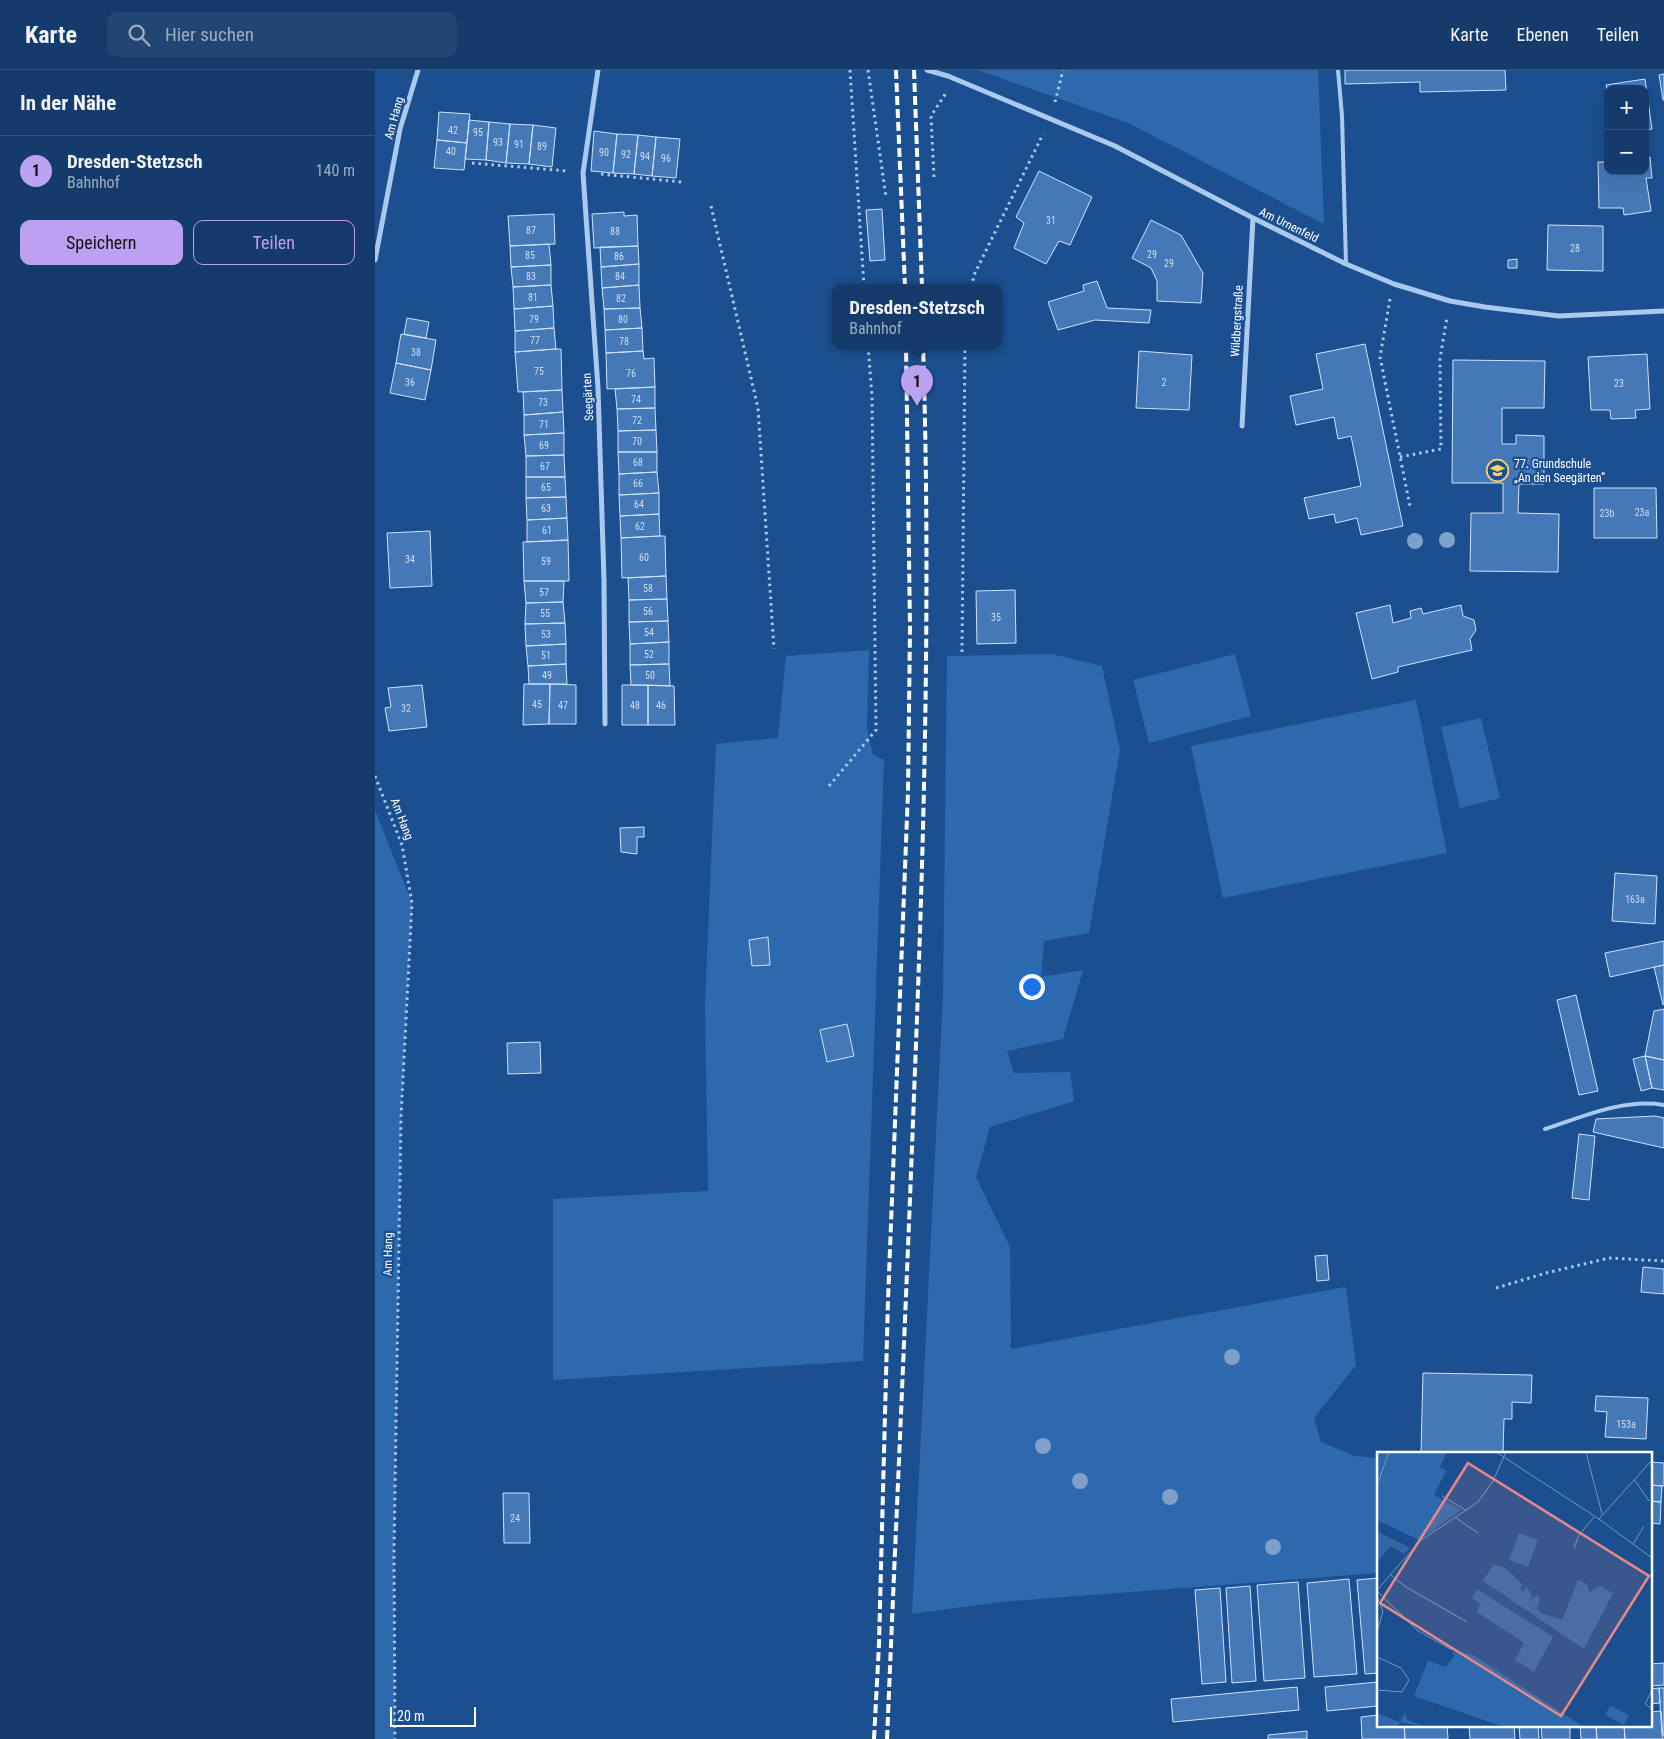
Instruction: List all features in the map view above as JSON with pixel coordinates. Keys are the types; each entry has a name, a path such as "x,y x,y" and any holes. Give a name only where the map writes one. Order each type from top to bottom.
{"street":[{"name":"Am Hang","path":"375,260 400,129 418,70"},
{"name":"Seegärten","path":"598,70 583,172 598,388 604,580 605,724"},
{"name":"Am Urnenfeld","path":"927,70 948,76 1115,146 1253,218 1346,264 1394,284 1450,301 1559,316 1664,311"},
{"name":"Wildbergstraße","path":"1242,426 1253,218"}],"lane":[{"path":"1338,70 1342,116 1346,264"},
{"path":"1545,1129 1605,1110 1651,1103 1664,1105"}],"path":[{"path":"850,70 864,284"},
{"path":"868,70 886,197"},
{"path":"972,284 975,273 1051,118 1063,70"},
{"path":"934,177 931,116 947,93 948,76"},
{"path":"472,163 682,182"},
{"path":"711,206 758,408 774,649"},
{"path":"1394,284 1386,313 1380,357 1410,506"},
{"path":"1400,457 1441,449 1440,359 1450,301"},
{"path":"829,786 876,730 872,396 868,349"},
{"path":"963,652 965,349"},
{"name":"Am Hang","path":"375,776 403,845 412,903 401,1118 393,1551 395,1739"},
{"path":"1496,1288 1546,1272 1609,1258 1664,1261"}],"shaded area":[{"path":"978,70 1318,70 1324,224 1128,123"},
{"path":"869,650 867,728 873,755 884,760 863,1361 553,1380 553,1199 708,1191 705,1005 716,744 778,738 786,656"},
{"path":"1052,654 1102,666 1120,750 1089,933 1044,941 1041,977 1083,970 1063,1039 1007,1051 1014,1073 1070,1072 1074,1101 990,1127 976,1177 1010,1247 1011,1349 1346,1287 1356,1365 1314,1418 1321,1442 1355,1456 1377,1458 1377,1573 1001,1602 912,1614 943,995 947,656"},
{"path":"1235,654 1251,716 1149,743 1133,680"},
{"path":"1416,700 1447,853 1223,898 1191,746"},
{"path":"1481,718 1500,798 1460,808 1441,727"},
{"path":"375,810 412,903 401,1118 394,1551 395,1739 375,1739"}],"building":[{"path":"1345,70 1505,70 1506,90 1420,92 1420,82 1345,84"},
{"path":"1664,74 1664,100 1663,100 1659,75"},
{"path":"1645,79 1646,85 1606,85"},
{"path":"1649,108 1652,129 1649,129"},
{"path":"439,112 470,114 467,143 437,140"},
{"path":"469,120 489,122 486,160 465,159"},
{"path":"489,122 510,124 506,163 486,160"},
{"path":"510,124 533,125 529,164 506,163"},
{"path":"533,125 556,128 552,167 529,164"},
{"path":"594,131 617,134 613,173 591,171"},
{"path":"617,134 638,135 634,174 613,173"},
{"path":"638,135 656,137 652,176 634,174"},
{"path":"656,137 680,139 676,178 652,176"},
{"path":"437,140 467,143 464,170 434,168"},
{"path":"1649,157 1652,178 1646,178 1651,211 1624,215 1623,208 1599,208 1598,162 1604,162 1604,175 1649,175"},
{"path":"1039,171 1092,197 1070,245 1059,241 1046,264 1014,248 1024,223 1016,217"},
{"path":"882,209 885,260 870,261 866,210"},
{"path":"624,212 624,216 637,215 638,246 594,248 592,214"},
{"path":"554,214 555,244 510,246 508,216"},
{"path":"1151,220 1181,235 1203,273 1201,303 1157,301 1157,281 1151,268 1132,258"},
{"path":"1548,225 1603,226 1603,271 1547,270"},
{"path":"549,244 551,265 511,267 510,246"},
{"path":"638,246 639,264 601,267 600,247"},
{"path":"1517,259 1517,268 1508,268 1508,260"},
{"path":"639,264 639,285 602,288 601,267"},
{"path":"551,265 551,285 513,287 511,267"},
{"path":"1097,281 1107,308 1151,310 1149,323 1095,320 1058,330 1048,302 1084,291 1083,285"},
{"path":"551,285 553,306 514,309 513,287"},
{"path":"639,285 640,308 604,309 602,288"},
{"path":"553,306 554,328 515,331 514,309"},
{"path":"640,308 642,328 605,330 604,309"},
{"path":"407,318 429,322 426,338 404,334"},
{"path":"554,328 556,349 515,352 515,331"},
{"path":"642,328 643,351 606,353 605,330"},
{"path":"401,334 436,340 431,370 396,363"},
{"path":"1365,344 1403,526 1361,535 1357,518 1336,523 1334,514 1309,519 1304,498 1361,486 1351,436 1338,439 1334,417 1296,425 1290,396 1323,389 1316,354"},
{"path":"561,349 562,390 518,392 515,352"},
{"path":"643,351 644,359 654,358 655,387 607,389 606,353"},
{"path":"1139,351 1192,355 1189,410 1136,408"},
{"path":"1647,354 1650,409 1635,410 1636,418 1611,419 1610,410 1591,410 1588,357"},
{"name":"77. Grundschule „An den Seegärten“","path":"1453,360 1545,361 1544,408 1502,408 1502,444 1516,444 1516,435 1544,436 1544,484 1519,484 1518,513 1559,514 1558,572 1470,571 1471,513 1503,513 1503,483 1452,483"},
{"path":"396,363 431,370 425,400 390,393"},
{"path":"655,387 655,408 617,409 615,389"},
{"path":"562,390 563,412 524,415 523,392"},
{"path":"655,408 656,430 618,431 617,409"},
{"path":"563,412 564,433 524,435 524,415"},
{"path":"656,430 657,452 618,452 618,431"},
{"path":"564,433 564,455 526,456 524,435"},
{"path":"618,452 657,452 657,472 619,474"},
{"path":"564,455 565,477 526,477 526,456"},
{"path":"657,472 659,493 619,495 619,474"},
{"path":"526,477 565,477 566,497 526,498"},
{"path":"1594,488 1656,488 1657,538 1594,538"},
{"path":"659,493 659,514 620,516 619,495"},
{"path":"566,497 567,518 527,520 526,498"},
{"path":"659,514 660,536 621,538 620,516"},
{"path":"567,518 568,540 527,542 527,520"},
{"path":"430,531 432,586 390,588 387,533"},
{"path":"665,536 666,576 622,578 621,538"},
{"path":"568,540 569,581 524,581 523,542"},
{"path":"666,576 667,599 629,600 628,578"},
{"path":"524,581 564,581 563,602 526,603"},
{"path":"1015,590 1016,643 977,644 976,591"},
{"path":"667,599 668,621 629,622 629,600"},
{"path":"563,602 565,623 525,624 526,603"},
{"path":"1390,605 1393,623 1411,618 1410,611 1421,608 1423,614 1461,605 1463,616 1474,620 1476,630 1470,639 1472,650 1398,667 1398,672 1372,679 1356,613"},
{"path":"668,621 669,642 630,644 629,622"},
{"path":"565,623 566,644 526,646 525,624"},
{"path":"669,642 669,664 630,665 630,644"},
{"path":"566,644 566,664 528,666 526,646"},
{"path":"566,664 567,684 529,684 528,666"},
{"path":"669,664 670,686 631,685 630,665"},
{"path":"524,684 550,684 549,724 523,725"},
{"path":"550,684 576,685 576,724 549,724"},
{"path":"422,685 427,727 389,731 385,708 391,707 388,688"},
{"path":"622,685 648,685 648,725 622,725"},
{"path":"648,685 674,686 675,725 648,725"},
{"path":"644,827 644,837 637,837 637,854 621,852 620,828"},
{"path":"1615,873 1657,876 1655,924 1612,921"},
{"path":"768,937 770,965 752,966 749,940"},
{"path":"1664,941 1664,965 1610,977 1605,953"},
{"path":"1664,965 1664,1004 1663,1005 1654,967"},
{"path":"1576,995 1598,1091 1579,1095 1557,1000"},
{"path":"1664,1009 1664,1060 1645,1056 1654,1011"},
{"path":"847,1024 854,1056 827,1062 820,1030"},
{"path":"540,1042 541,1073 508,1074 507,1043"},
{"path":"1645,1056 1652,1088 1641,1091 1633,1059"},
{"path":"1645,1056 1664,1060 1664,1090 1652,1088"},
{"path":"1655,1116 1664,1118 1664,1148 1593,1132 1596,1119"},
{"path":"1579,1134 1595,1136 1589,1200 1572,1198"},
{"path":"1327,1255 1329,1280 1317,1281 1315,1256"},
{"path":"1643,1267 1664,1269 1664,1294 1641,1292"},
{"path":"1423,1373 1532,1375 1531,1403 1512,1402 1512,1419 1504,1419 1503,1452 1421,1452"},
{"path":"1596,1396 1648,1398 1646,1439 1605,1437 1607,1412 1595,1411"},
{"path":"1651,1462 1664,1463 1664,1486 1651,1485"},
{"path":"1651,1485 1662,1486 1661,1502 1651,1501"},
{"path":"503,1493 529,1493 530,1543 504,1543"},
{"path":"1651,1501 1661,1502 1660,1524 1651,1523"},
{"path":"1377,1578 1377,1673 1365,1674 1357,1580"},
{"path":"1349,1579 1357,1674 1314,1677 1307,1583"},
{"path":"1298,1582 1305,1678 1264,1681 1257,1585"},
{"path":"1250,1586 1256,1681 1232,1683 1226,1588"},
{"path":"1220,1588 1226,1682 1202,1684 1195,1590"},
{"path":"1664,1663 1664,1685 1651,1686 1651,1664"},
{"path":"1377,1682 1377,1706 1327,1711 1325,1687"},
{"path":"1297,1687 1299,1710 1173,1722 1171,1699"},
{"path":"1659,1688 1664,1688 1664,1735 1662,1735"},
{"path":"1659,1688 1660,1703 1651,1704 1651,1689"},
{"path":"1661,1711 1663,1739 1625,1739 1624,1726 1651,1726 1651,1712"},
{"path":"1377,1715 1377,1726 1404,1726 1405,1739 1362,1739 1361,1717"},
{"path":"1404,1726 1447,1726 1448,1739 1405,1739"},
{"path":"1469,1726 1514,1726 1515,1739 1470,1739"},
{"path":"1519,1726 1538,1726 1539,1739 1520,1739"},
{"path":"1541,1726 1570,1726 1570,1739 1542,1739"},
{"path":"1580,1726 1596,1726 1597,1739 1581,1739"},
{"path":"1624,1726 1625,1739 1597,1739 1596,1727"},
{"path":"1307,1731 1307,1739 1268,1739 1268,1735"}],"railway":[{"path":"896,70 905,284"},
{"path":"914,70 922,284"},
{"path":"874,1739 879,1644 888,1300 908,792 910,628 906,349"},
{"path":"887,1739 918,1001 923,814 926,626 923,349"}],"place":[{"name":"Dresden-Stetzsch","path":"917,406"},
{"name":"77. Grundschule „An den Seegärten“","path":"1498,471"}]}
